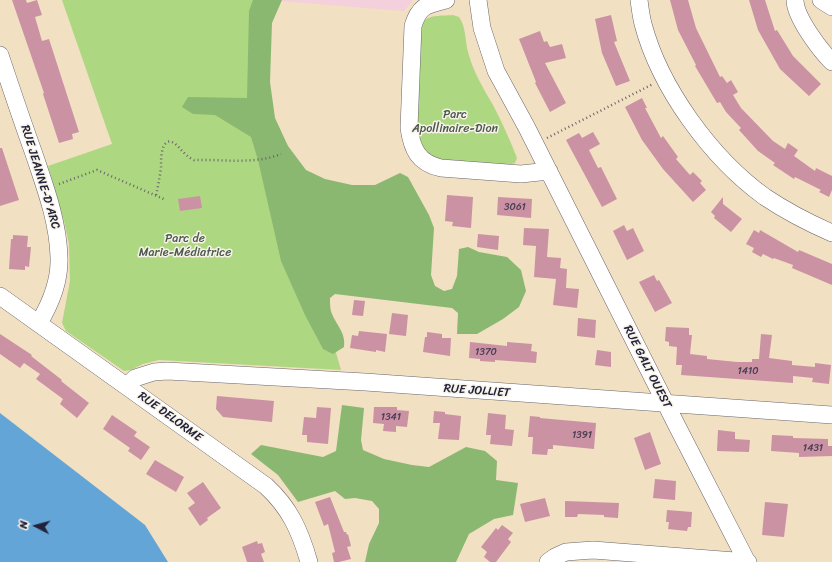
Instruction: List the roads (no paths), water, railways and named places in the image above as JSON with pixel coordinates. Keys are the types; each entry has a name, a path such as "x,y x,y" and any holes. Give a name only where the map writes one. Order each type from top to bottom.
{"street":[{"path":"446,0 422,7 416,15 413,26 409,128 414,151 424,161 432,166 441,168 521,174 549,171"},
{"name":"RUE GALT OUEST","path":"478,0 482,28 496,71 549,171 666,405 747,562"},
{"path":"638,0 643,24 654,55 665,78 695,127 714,151 765,197 832,233"},
{"path":"795,0 799,17 820,49 832,62"},
{"path":"821,0 832,7"},
{"name":"RUE JEANNE-D'ARC","path":"0,55 46,189 57,230 59,258 58,277 54,294 39,323"},
{"name":"RUE DELORME","path":"0,296 266,486 277,496 294,520 309,562"},
{"name":"RUE JOLLIET","path":"127,386 135,378 154,372 167,371 372,383 666,405 832,415"},
{"path":"548,562 566,552 593,550 747,562"}],"water":[{"path":"0,413 145,525 168,562 0,562"}],"park label":[{"name":"Parc Apollinaire-Dion","path":"455,122"},
{"name":"Parc de Marie-Médiatrice","path":"185,246"}]}
